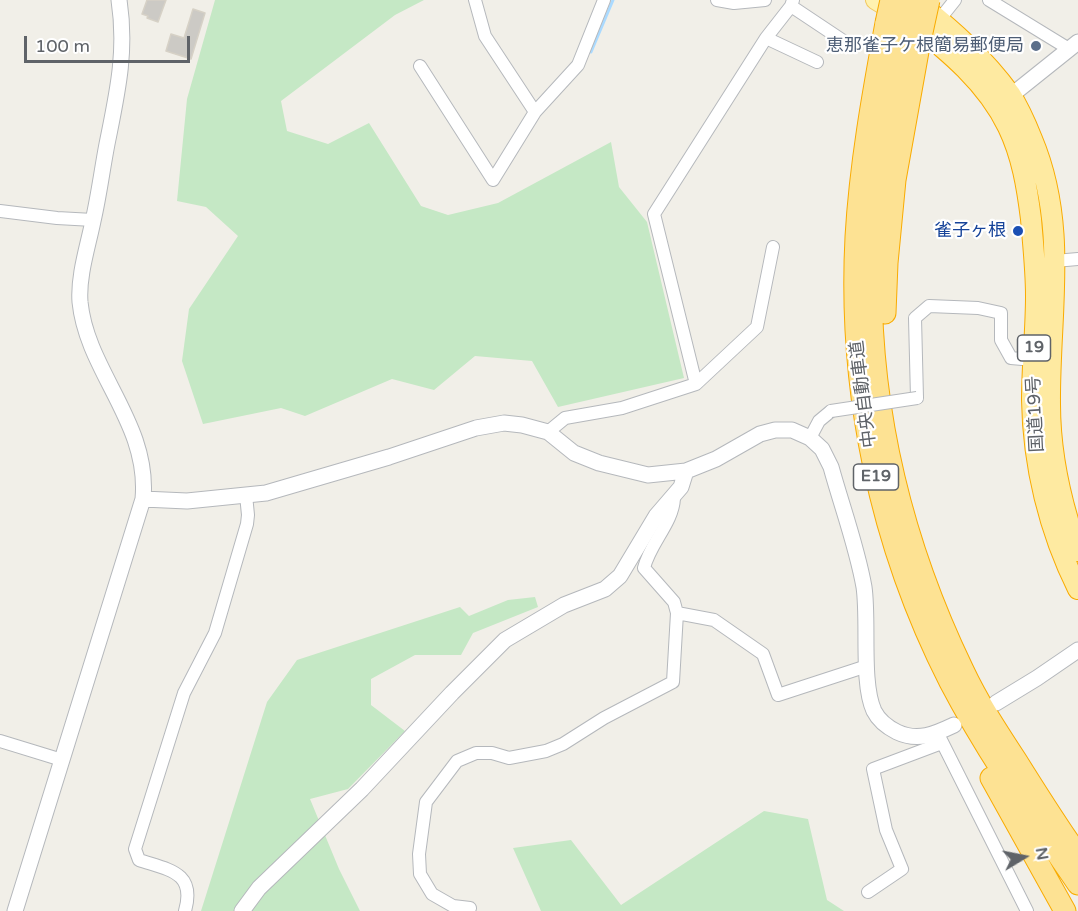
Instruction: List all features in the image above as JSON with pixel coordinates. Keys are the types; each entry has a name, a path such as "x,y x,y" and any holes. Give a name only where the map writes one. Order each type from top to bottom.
{"highway":[{"name":"国道19号","path":"915,0 966,43 1004,101 1028,128 1041,158 1050,192 1054,226 1050,404 1052,444 1058,484 1078,551"},
{"path":"899,16 929,0"},
{"name":"国道19号","path":"899,16 959,62 987,93 1004,101"},
{"name":"中央自動車道","path":"899,16 875,222 871,279 877,380 881,418 891,470 910,542 935,611 963,672 989,718 1078,855"},
{"name":"中央自動車道","path":"899,16 867,144 856,236 856,326 860,382 879,492 896,551 918,613 950,681 1006,778 1078,884"},
{"name":"国道19号","path":"1004,101 1008,127 1023,167 1029,198 1036,296 1033,412 1036,452 1044,496 1055,536 1078,589"},
{"path":"879,492 878,526 889,565 937,679 1065,911"}],"main road":[{"path":"875,0 899,16"}],"street":[{"path":"15,911 143,499 145,483 141,455 87,334 80,299 121,70 123,39 119,0"},
{"path":"475,0 485,36 535,112"},
{"path":"420,66 493,180 535,112 578,65 604,0"},
{"path":"717,0 734,3 765,0"},
{"path":"939,20 955,0"},
{"path":"990,0 1073,45 1004,101"},
{"path":"696,384 654,214 766,38 792,3 848,44"},
{"path":"766,38 817,62"},
{"path":"0,212 93,220"},
{"path":"548,432 565,418 622,408 696,384 757,327 773,247"},
{"path":"1055,261 1078,259"},
{"path":"810,438 819,421 831,411 917,398 915,318 929,306 978,308 1001,313 1000,340 1011,358 1034,360"},
{"path":"143,499 187,501 288,488 476,428 504,423 548,432 574,453 599,464 648,474 686,471 716,459 768,431 792,430 810,438 822,449 831,467 859,568 867,616 867,666 871,704 879,719 886,726 912,737 940,738"},
{"path":"242,911 259,888 362,789 505,640 564,604 586,598 614,584 656,516 674,498 681,487 686,471"},
{"path":"185,911 189,897 185,882 178,873 139,860 135,849 184,693 214,633 247,524 246,495"},
{"path":"470,908 453,906 432,894 420,874 419,854 426,802 457,761 476,753 492,753 509,758 546,751 563,744 604,718 673,682 677,613 674,602 644,568 647,555 673,509 674,498"},
{"path":"677,613 714,620 763,654 778,695 867,666"},
{"path":"996,703 1078,650"},
{"path":"868,892 902,869 886,830 873,769 940,738 954,725"},
{"path":"940,738 1027,911"},
{"path":"0,741 62,760"}],"green space":[{"path":"215,0 424,0 395,15 281,101 287,131 328,144 369,123 421,206 448,215 498,203 611,142 619,187 647,222 684,378 558,407 532,361 475,356 434,390 392,379 305,416 281,408 203,424 182,361 189,309 238,236 206,207 177,201 187,99"},
{"path":"535,597 538,607 473,633 461,655 415,655 371,679 371,705 405,731 348,789 310,799 339,869 360,911 201,911 267,702 297,660 460,607 469,616 508,600"},
{"path":"764,811 808,819 827,900 844,911 541,911 513,848 571,840 621,905"}],"building":[{"path":"147,0 166,0 158,22 142,14"},
{"path":"193,9 205,13 191,59 166,51 171,34 184,38"}],"waterway":[{"path":"591,52 613,0"}],"place":[{"name":"恵那雀子ケ根簡易郵便局","path":"1036,46"},
{"name":"雀子ヶ根","path":"1018,231"}]}
